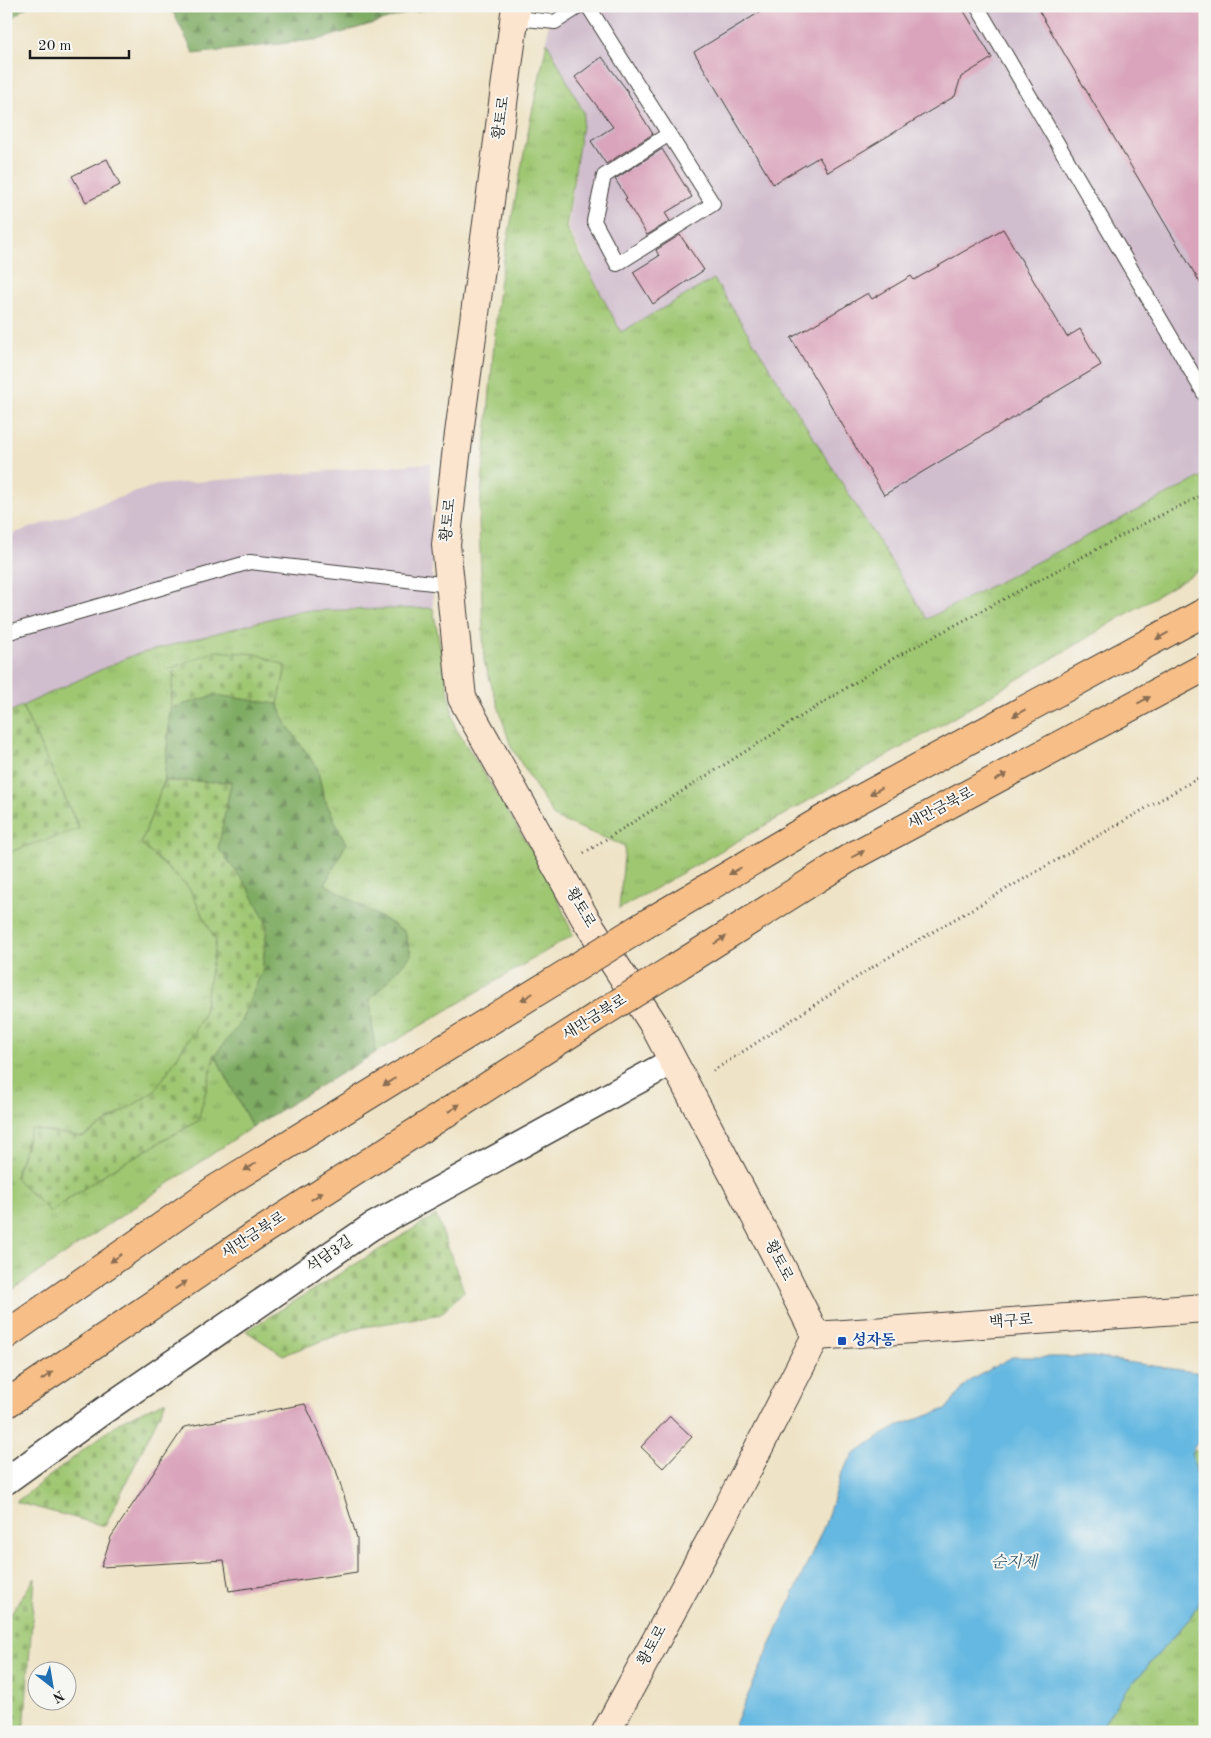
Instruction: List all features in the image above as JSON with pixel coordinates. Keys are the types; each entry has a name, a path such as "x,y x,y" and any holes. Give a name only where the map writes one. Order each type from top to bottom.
{"highway":[{"path":"6,1335 214,1190 646,924 828,817 1205,612"},
{"name":"새만금북로","path":"6,1404 254,1236 599,1015 851,858 1205,668"}],"main road":[{"name":"황토로","path":"515,12 446,545 462,698 585,918 654,1025 816,1336 722,1519 606,1732"},
{"name":"백구로","path":"816,1336 1205,1308"}],"street":[{"name":"석담3길","path":"6,1481 103,1411 371,1227 673,1061"}],"lane":[{"path":"515,12 554,22 580,6"},
{"path":"588,6 669,134 713,204 617,264 594,221 604,176 669,134"},
{"path":"976,6 1205,395"},
{"path":"6,633 250,562 450,585"}],"path":[{"path":"558,869 894,658 1149,521 1205,494"},
{"path":"687,1087 880,963 1205,774"}],"shaded area":[{"path":"549,6 1205,6 1205,475 927,619 714,279 621,333 568,227 584,113 547,42"},
{"path":"430,463 433,608 299,611 131,656 6,714 6,536 157,485"}],"green space":[{"path":"6,6 28,6 6,23"},
{"path":"170,6 439,6 411,12 321,39 194,54"},
{"path":"547,42 584,113 566,228 621,332 714,279 927,619 1205,475 1205,567 953,718 619,909 625,846 555,818 511,747 484,661 479,521 499,285"},
{"path":"433,608 455,727 550,880 573,935 375,1053 370,1000 411,955 405,932 325,884 346,844 324,798 317,768 287,725 278,704 286,666 174,667 164,781 141,844 189,888 216,941 203,1017 155,1091 83,1137 31,1129 15,1177 50,1212 109,1171 198,1121 215,1055 252,1127 6,1294 6,853 79,828 22,706 131,656 299,611"},
{"path":"216,651 257,654 286,666 278,704 216,695 171,708 174,667"},
{"path":"216,695 278,704 287,725 317,768 324,798 346,844 325,884 405,932 411,955 370,1000 375,1053 252,1127 215,1055 240,1023 262,971 267,924 247,886 218,848 231,782 164,781 171,708"},
{"path":"22,706 79,829 6,853 6,714"},
{"path":"164,781 231,782 218,848 247,886 267,924 262,971 240,1023 215,1055 198,1121 109,1171 50,1212 15,1178 31,1129 83,1137 155,1091 203,1017 216,941 189,888 141,844"},
{"path":"436,1215 464,1291 441,1314 358,1328 283,1355 246,1331"},
{"path":"166,1401 105,1526 16,1502 121,1421"},
{"path":"1205,1444 1205,1511 1192,1453"},
{"path":"35,1578 24,1732 6,1732 6,1620"},
{"path":"1205,1590 1205,1732 1098,1732 1125,1692 1190,1618"}],"water":[{"name":"순지제","path":"1012,1357 1093,1357 1201,1373 1205,1376 1205,1434 1195,1445 1192,1453 1205,1511 1205,1590 1190,1618 1125,1692 1098,1732 734,1732 735,1724 825,1524 841,1474 853,1455 900,1425 946,1409 969,1381"}],"building":[{"path":"770,6 961,6 992,58 961,77 955,96 828,172 819,157 773,184 694,52"},
{"path":"1036,6 1205,6 1205,291"},
{"path":"602,57 629,93 653,134 606,164 591,141 613,127 575,77"},
{"path":"662,149 692,197 665,213 670,221 647,235 615,179"},
{"path":"107,159 120,185 86,202 72,176"},
{"path":"1003,229 1067,337 1080,329 1101,365 884,495 791,338 868,293 872,299 911,276 914,280"},
{"path":"680,235 704,270 653,304 633,272 659,256 656,250"},
{"path":"305,1404 336,1470 357,1538 357,1572 229,1591 224,1560 101,1567 111,1537 184,1427"},
{"path":"670,1416 692,1437 663,1468 641,1447"}],"place":[{"name":"성자동","path":"842,1341"}]}
